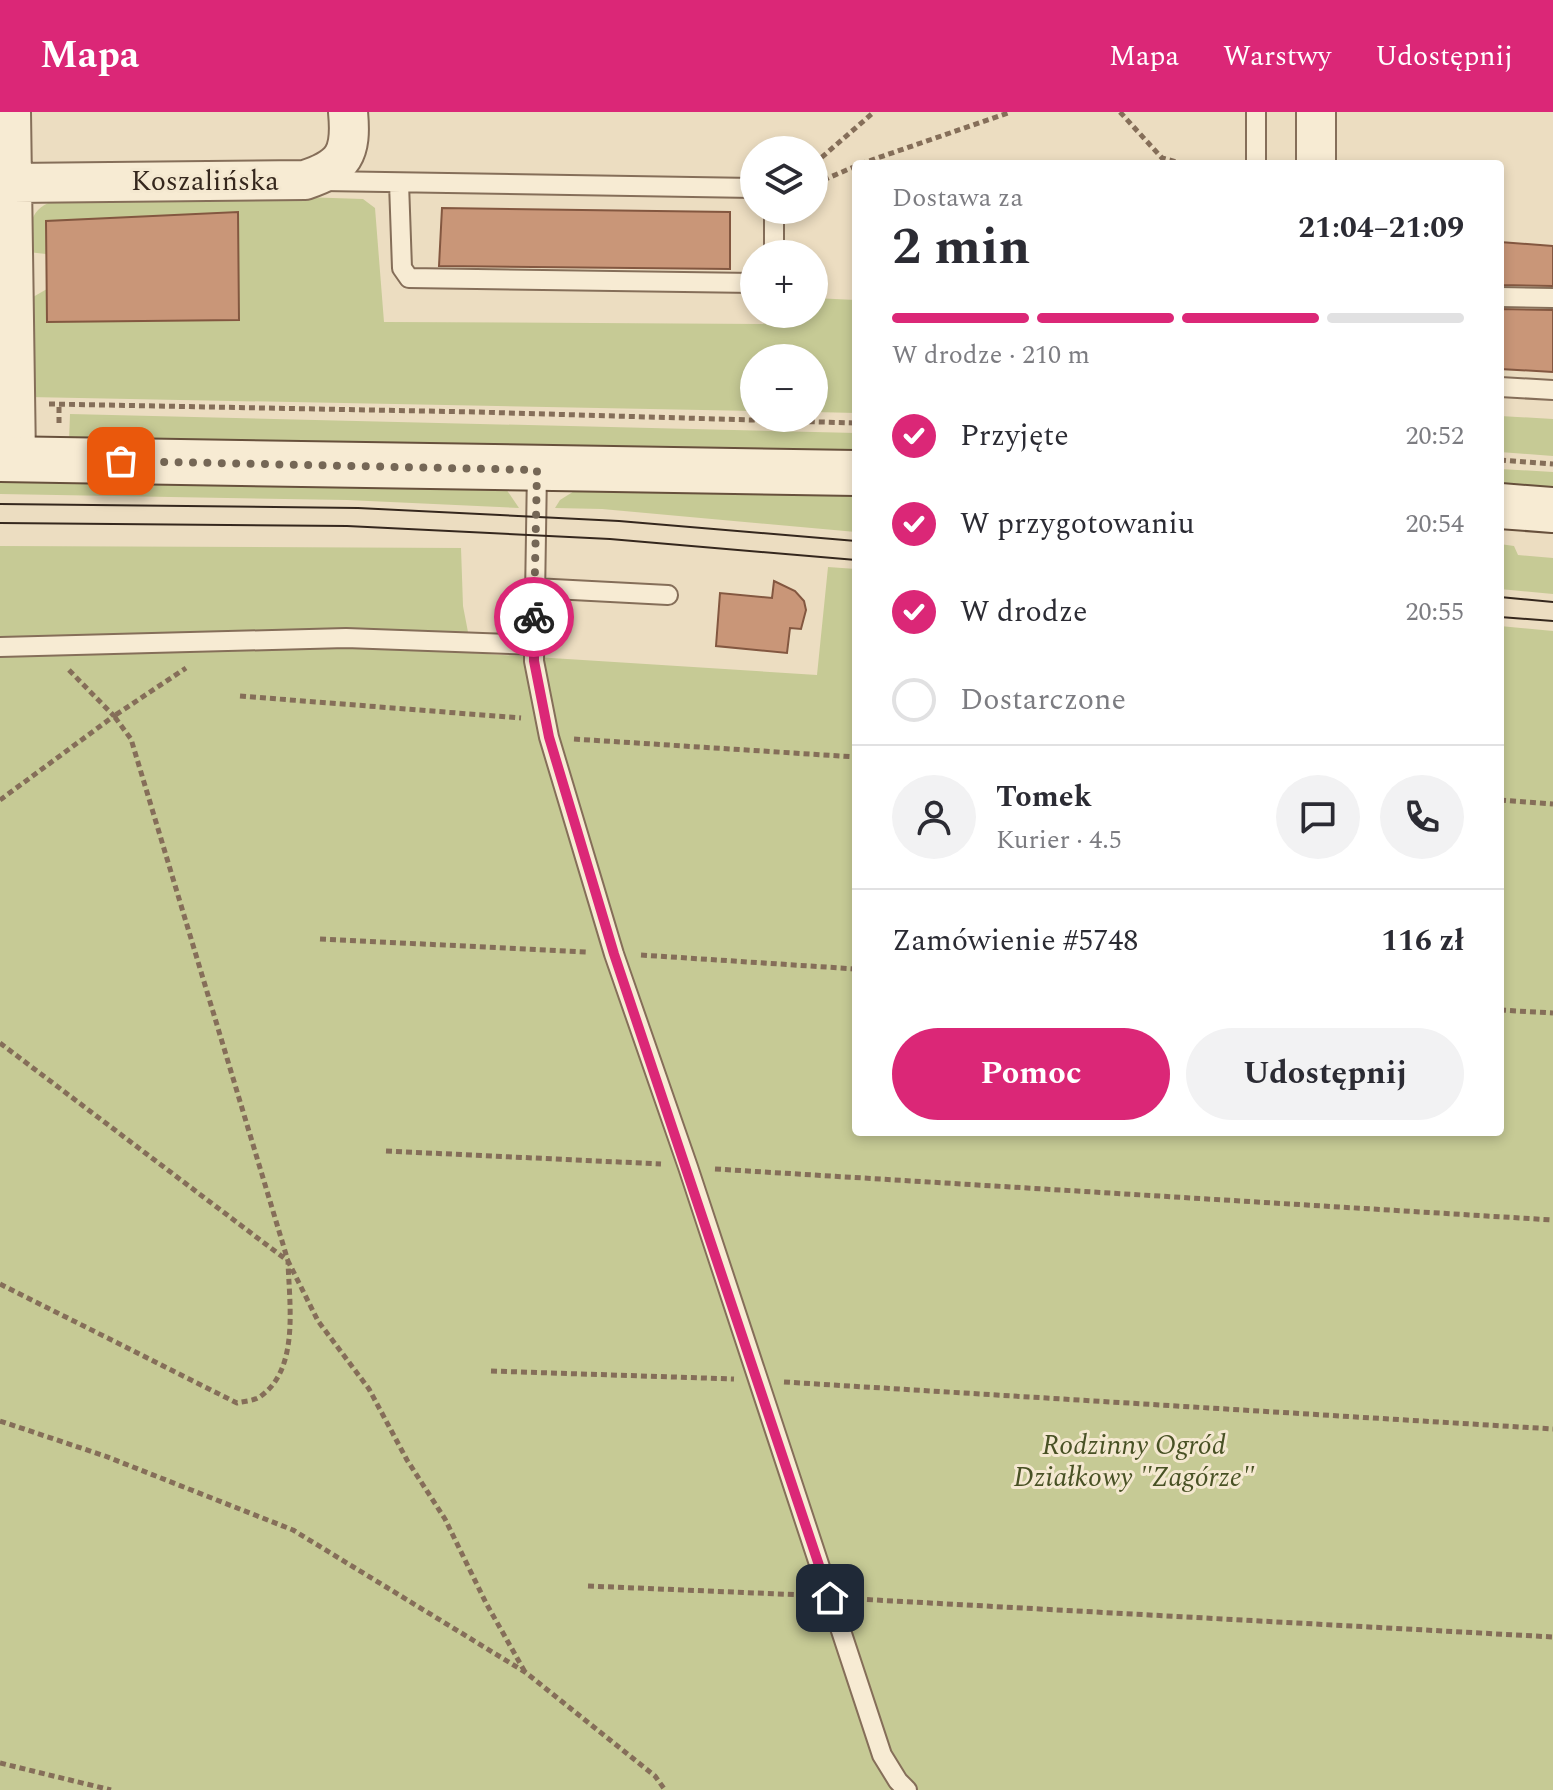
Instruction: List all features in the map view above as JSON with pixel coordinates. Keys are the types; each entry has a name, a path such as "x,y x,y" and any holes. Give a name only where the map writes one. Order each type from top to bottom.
{"street":[{"path":"11,112 6,183 15,404 8,459 852,473"},
{"name":"Koszalińska","path":"6,183 305,180 333,171 346,150 348,112"},
{"path":"1316,112 1316,160"},
{"path":"1504,506 1553,510"}],"lane":[{"path":"1256,112 1256,160"},
{"path":"305,180 740,188"},
{"path":"399,183 402,268 409,278 740,283"},
{"path":"1504,297 1553,298"},
{"path":"1504,387 1553,390"},
{"path":"537,470 534,661 548,728 614,954 688,1167 882,1755 907,1790"},
{"path":"534,588 668,595"},
{"path":"0,647 346,638 534,645"}],"path":[{"path":"828,152 874,112"},
{"path":"872,160 1011,112"},
{"path":"1120,112 1162,158 1169,160"},
{"path":"828,178 852,168"},
{"path":"15,404 461,411 852,423"},
{"path":"1504,460 1553,464"},
{"path":"0,800 114,716 223,643"},
{"path":"46,644 114,716 131,739 288,1261 318,1321 369,1389 407,1460 445,1519 486,1603 525,1672"},
{"path":"240,696 852,757"},
{"path":"1504,800 1553,804"},
{"path":"1504,1010 1553,1013"},
{"path":"0,1043 288,1261"},
{"path":"386,1151 1553,1220"},
{"path":"0,1284 237,1403 259,1398 274,1383 291,1342 288,1261"},
{"path":"491,1371 759,1381 1553,1429"},
{"path":"0,1421 105,1456 293,1530 525,1672 655,1776 665,1790"},
{"path":"588,1586 1553,1637"},
{"path":"0,1763 111,1790"}],"green space":[{"path":"363,199 375,208 384,322 740,324 740,328 828,328 828,299 852,300 852,413 828,412 828,344 740,344 740,411 29,397 28,305 33,297 47,289 48,322 239,319 238,212 46,221 46,254 28,252 32,219 48,203 57,200"},
{"path":"70,414 852,433 852,457 69,441"},
{"path":"1504,416 1553,419 1553,456 1504,452"},
{"path":"1504,469 1553,472 1553,495 1504,492"},
{"path":"0,477 504,486 519,508 347,500 0,494"},
{"path":"579,488 852,491 852,532 602,509 555,508 560,500"},
{"path":"1504,545 1514,546 1518,555 1553,558 1553,594 1504,589"},
{"name":"Rodzinny Ogród Działkowy \"Zagórze\"","path":"0,546 461,548 463,606 472,653 817,675 828,567 852,569 852,1136 1504,1136 1504,626 1553,631 1553,1790 0,1790"}],"building":[{"path":"442,208 730,212 730,269 439,266"},
{"path":"238,212 239,320 47,322 46,221"},
{"path":"1504,242 1553,246 1553,286 1504,285"},
{"path":"1504,309 1553,310 1553,372 1504,369"},
{"path":"774,581 795,591 804,601 806,610 801,629 790,628 787,653 716,646 720,593 772,598"}],"tram line":[{"path":"0,504 358,508 619,521 852,541"},
{"path":"0,523 347,526 610,539 852,560"},
{"path":"1504,597 1553,602"},
{"path":"1504,617 1553,621"}],"way so far":[{"path":"121,461 537,470 534,617"}],"route":[{"path":"534,617 534,661 549,737 614,954 688,1167 830,1598"}]}
